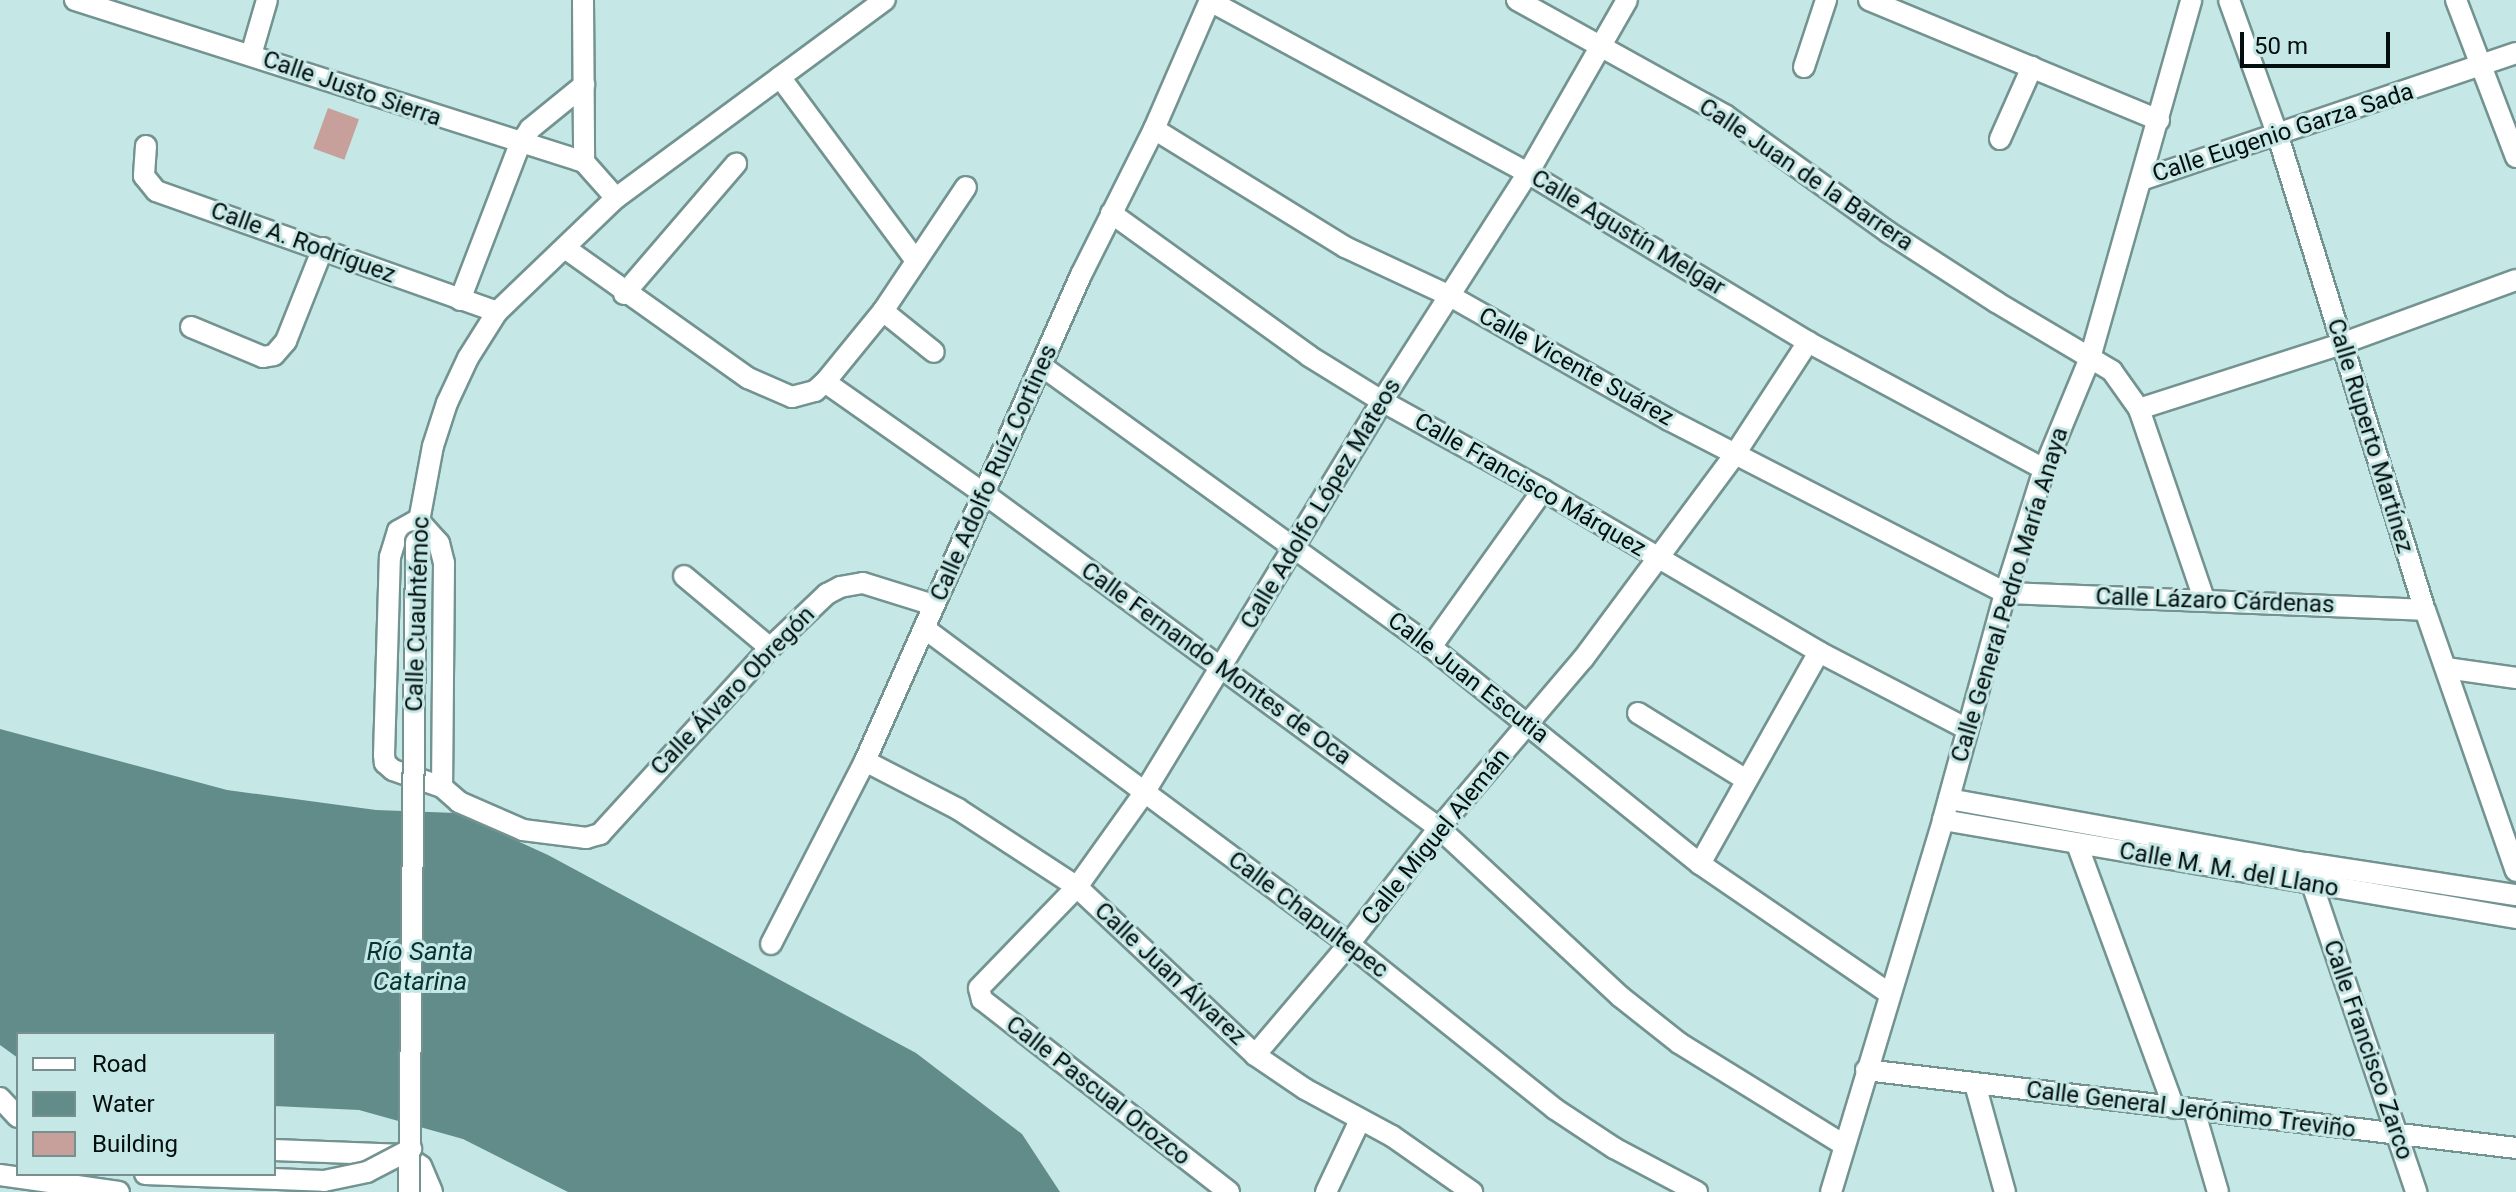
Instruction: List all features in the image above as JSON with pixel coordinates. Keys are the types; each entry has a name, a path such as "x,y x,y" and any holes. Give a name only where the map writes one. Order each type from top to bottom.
{"street":[{"name":"Calle Justo Sierra","path":"75,0 584,162"},
{"path":"251,55 267,0"},
{"path":"583,0 584,162 616,198"},
{"name":"Calle Cuauhtémoc","path":"409,1192 416,542 433,446 447,403 468,358 497,312 616,198 885,0"},
{"name":"Calle Adolfo Ruíz Cortines","path":"771,944 865,761 933,605 986,495 1111,213 1154,129 1210,0"},
{"name":"Calle Agustín Melgar","path":"1210,0 1528,173 1808,342 2044,469"},
{"name":"Calle Juan de la Barrera","path":"1517,0 1726,116 1888,232 2090,358"},
{"name":"Calle Adolfo López Mateos","path":"981,984 1077,887 1144,793 1382,401 1528,173 1627,0"},
{"path":"1804,67 1826,0"},
{"path":"1869,0 2159,120"},
{"name":"Calle General Pedro María Anaya","path":"1831,1192 1943,820 2005,593 2044,469 2090,358 2191,0"},
{"name":"Calle Ruperto Martínez","path":"2229,0 2278,136 2425,610 2516,871"},
{"path":"2456,0 2516,157"},
{"name":"Calle Eugenio Garza Sada","path":"2141,180 2516,53"},
{"path":"2000,139 2032,67"},
{"path":"780,77 916,261"},
{"path":"460,300 520,144 530,129 584,85"},
{"name":"Calle Vicente Suárez","path":"1154,129 1331,239 1450,296 1735,454 2005,593"},
{"name":"Calle A. Rodríguez","path":"146,146 144,176 156,191 497,312"},
{"path":"624,294 736,164"},
{"path":"565,248 624,294 772,392 792,397 804,395 825,382 883,311 966,187"},
{"name":"Calle Francisco Márquez","path":"1111,213 1309,356 1382,401 1543,490 1819,652 1967,729"},
{"path":"191,327 263,357 274,355 286,341 323,248"},
{"path":"2139,409 2341,344 2516,280"},
{"path":"883,311 934,352"},
{"name":"Calle Miguel Alemán","path":"1255,1055 1349,944 1439,828 1528,725 1660,559 1735,454 1808,342"},
{"path":"2090,358 2112,371 2139,409 2204,599"},
{"name":"Calle Juan Escutia","path":"1043,367 1294,545 1431,647 1700,864 1890,994"},
{"name":"Calle Fernando Montes de Oca","path":"825,382 986,495 1439,828 1621,997 1679,1043 1844,1145"},
{"path":"1431,647 1543,490"},
{"path":"418,520 439,543 444,563 442,787 393,770 385,763 384,755 390,557 398,531 418,520"},
{"path":"684,576 770,648"},
{"name":"Calle Álvaro Obregón","path":"442,787 459,802 523,830 586,838 596,836 770,648 827,594 840,587 873,585 933,605"},
{"name":"Calle Lázaro Cárdenas","path":"2005,593 2425,610"},
{"name":"Calle Chapultepec","path":"924,628 1349,944 1555,1109 1614,1148 1697,1192"},
{"path":"1700,864 1819,652"},
{"path":"2446,668 2516,678"},
{"path":"1638,713 1745,779"},
{"name":"Calle Juan Álvarez","path":"865,761 958,809 1077,887 1255,1055 1305,1089 1392,1136 1472,1192"},
{"name":"Calle M. M. del Llano","path":"1949,799 2306,863 2516,895"},
{"name":"Calle M. M. del Llano","path":"1943,820 2516,918"},
{"path":"2077,844 2218,1192"},
{"name":"Calle Francisco Zarco","path":"2306,863 2416,1192"},
{"name":"Calle Pascual Orozco","path":"981,984 982,1000 1229,1192"},
{"name":"Calle General Jerónimo Treviño","path":"1866,1070 2516,1148"},
{"path":"1975,1084 2005,1192"},
{"path":"0,1098 16,1115"},
{"path":"1326,1192 1360,1120"},
{"path":"196,1176 324,1181 367,1172 411,1149"},
{"path":"276,1150 405,1155 421,1166 432,1192"},
{"path":"0,1175 32,1182 82,1180 119,1192"}],"water":[{"name":"Río Santa Catarina","path":"0,729 227,790 376,810 456,813 548,855 916,1053 1022,1134 1060,1192 568,1192 463,1139 359,1110 276,1106 276,1032 16,1032 16,1057 0,1045"}],"building":[{"path":"328,108 359,119 344,160 313,148"}]}
